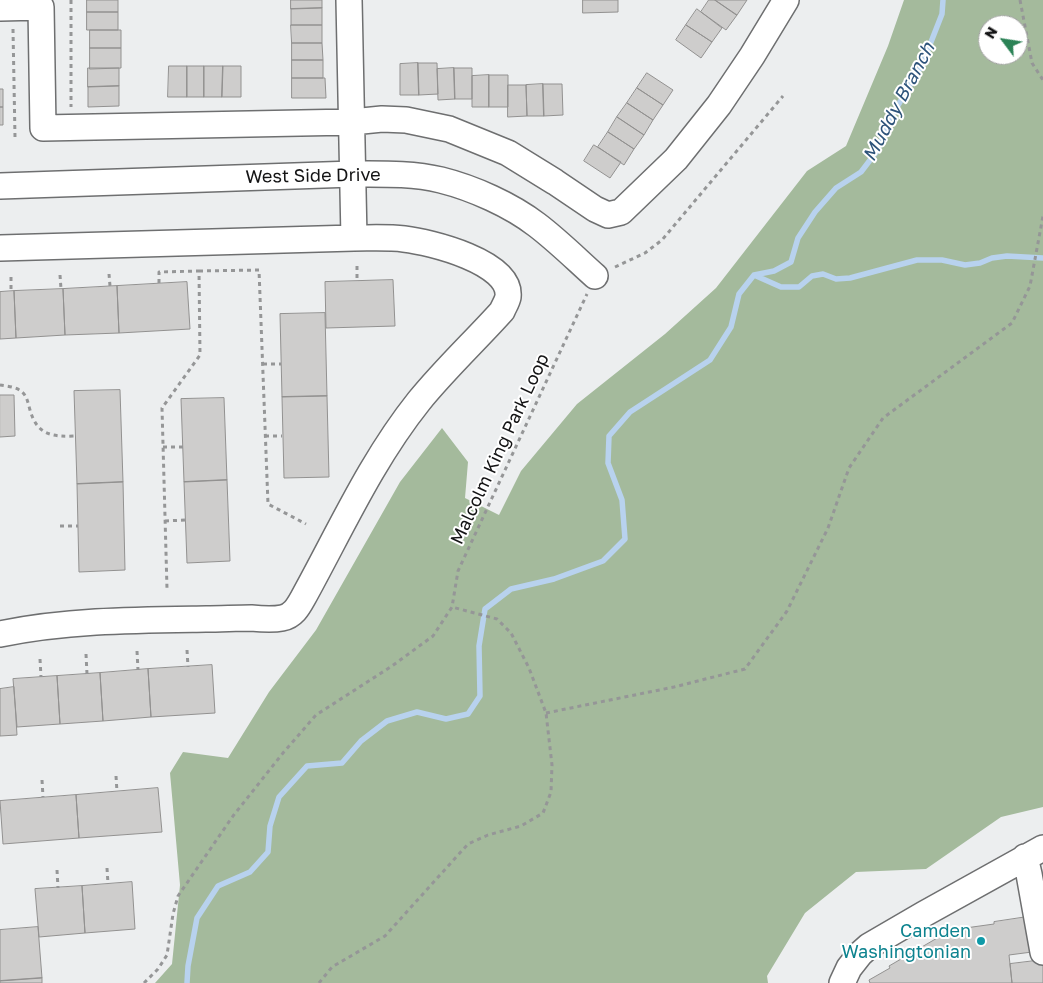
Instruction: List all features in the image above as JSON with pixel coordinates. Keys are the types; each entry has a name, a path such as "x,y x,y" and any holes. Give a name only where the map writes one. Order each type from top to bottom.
{"street":[{"path":"349,0 354,238"},
{"path":"6,17 41,7 44,128 352,122 382,119 406,120 449,130 508,153 595,209 608,215 621,212 676,159 720,105 786,0"},
{"name":"West Side Drive","path":"0,186 352,174 405,175 440,180 467,188 496,200 536,224 595,276"},
{"path":"0,248 354,238 403,239 422,242 455,252 484,264 503,279 507,287 508,296 502,311 448,367 418,402 396,432 359,492 307,591 292,614 282,618 106,621 69,624 0,634"},
{"path":"1034,853 1029,874 1043,952"},
{"path":"842,983 849,968 869,946 1034,853"}],"path":[{"path":"71,0 72,108"},
{"path":"1020,0 1032,63 1043,80"},
{"path":"6,17 15,137"},
{"path":"595,276 645,254 662,240 783,96"},
{"path":"546,713 674,687 745,668 787,611 828,528 849,468 883,418 1012,322 1030,286 1043,216"},
{"path":"357,266 357,281"},
{"path":"159,283 159,272 259,270 268,504 306,524"},
{"path":"167,589 162,408 200,355 199,271"},
{"path":"109,274 110,286"},
{"path":"60,275 60,289"},
{"name":"Malcolm King Park Loop","path":"144,983 158,969 167,955 173,914 178,896 233,816 283,753 316,715 392,666 433,636 452,607 458,571 595,276"},
{"path":"11,277 11,291"},
{"path":"263,364 280,364"},
{"path":"0,385 18,389 24,393 34,421 46,433 58,437 75,436"},
{"path":"265,436 282,436"},
{"path":"163,448 183,447"},
{"path":"165,521 185,520"},
{"path":"60,526 78,526"},
{"path":"319,983 332,967 384,936 468,844 488,835 521,826 543,813 551,792 552,766 546,713 529,668 511,633 497,619 452,607"},
{"path":"188,650 188,666"},
{"path":"137,651 138,670"},
{"path":"86,654 87,674"},
{"path":"40,659 41,677"},
{"path":"116,776 117,792"},
{"path":"42,780 43,797"},
{"path":"107,868 108,884"},
{"path":"57,870 58,888"}],"green space":[{"path":"904,0 1043,0 1043,807 1001,817 926,869 856,872 805,913 767,976 768,983 155,983 172,964 180,885 170,773 183,752 228,758 269,692 316,630 400,482 442,428 468,462 465,498 499,515 521,471 577,404 665,334 716,288 807,171 846,146 888,46"}],"building":[{"path":"87,0 118,0 118,12 87,12"},
{"path":"291,0 322,0 322,8 291,9"},
{"path":"583,0 618,0 618,12 583,13"},
{"path":"709,0 715,0 737,15 726,30 701,12"},
{"path":"715,0 747,0 737,15"},
{"path":"322,8 322,25 291,25 291,9"},
{"path":"697,9 722,28 712,42 686,25"},
{"path":"87,12 118,12 118,30 87,30"},
{"path":"291,25 322,25 322,43 292,43"},
{"path":"686,25 712,42 701,58 676,40"},
{"path":"90,30 121,30 121,48 90,48"},
{"path":"292,43 322,43 323,60 292,60"},
{"path":"90,48 121,48 121,68 90,69"},
{"path":"292,60 323,60 323,78 292,78"},
{"path":"418,63 419,95 400,95 400,64"},
{"path":"418,63 437,63 438,94 419,95"},
{"path":"169,66 187,66 187,97 168,97"},
{"path":"187,66 204,66 204,97 187,97"},
{"path":"204,66 223,66 222,97 204,97"},
{"path":"223,66 241,66 241,97 222,97"},
{"path":"88,68 119,68 119,86 88,87"},
{"path":"454,68 455,99 438,100 437,69"},
{"path":"454,68 472,68 472,99 455,99"},
{"path":"647,73 673,90 663,105 637,88"},
{"path":"489,75 489,107 472,107 472,76"},
{"path":"489,75 508,75 508,107 489,107"},
{"path":"292,78 325,78 326,98 292,98"},
{"path":"543,84 544,116 527,116 526,85"},
{"path":"543,84 562,84 563,115 544,116"},
{"path":"508,85 526,85 527,116 508,117"},
{"path":"119,86 119,106 88,107 88,87"},
{"path":"637,88 663,105 653,120 627,103"},
{"path":"0,89 3,89 3,107 0,107"},
{"path":"627,103 653,120 644,135 617,117"},
{"path":"0,107 3,107 3,125 0,125"},
{"path":"617,117 644,135 634,149 608,132"},
{"path":"608,132 634,149 624,165 598,147"},
{"path":"594,145 621,162 610,178 584,161"},
{"path":"393,280 395,326 326,328 325,282"},
{"path":"187,282 190,329 119,333 117,286"},
{"path":"117,286 119,333 65,335 63,289"},
{"path":"63,289 65,335 16,338 14,291"},
{"path":"14,291 16,338 0,339 0,292"},
{"path":"325,313 327,396 282,397 280,314"},
{"path":"120,390 123,482 77,484 74,391"},
{"path":"0,395 14,395 15,436 0,437"},
{"path":"327,396 329,477 284,478 282,397"},
{"path":"224,398 227,480 184,482 181,399"},
{"path":"227,480 230,561 187,563 184,482"},
{"path":"123,482 125,570 79,572 77,484"},
{"path":"212,665 215,713 151,717 148,669"},
{"path":"148,669 151,717 103,721 100,673"},
{"path":"100,673 103,721 60,724 57,676"},
{"path":"57,676 60,724 17,727 13,679"},
{"path":"14,687 17,735 0,736 0,689"},
{"path":"158,788 162,832 79,838 76,795"},
{"path":"76,795 79,838 3,844 0,801"},
{"path":"132,882 135,929 85,933 82,886"},
{"path":"82,886 85,933 39,937 35,889"},
{"name":"Camden Washingtonian","path":"1027,917 1032,952 1009,955 1012,983 870,983 869,980 890,968 889,966 951,930"},
{"path":"38,927 42,978 0,981 0,930"},
{"path":"1043,960 1043,983 1012,983 1010,964"},
{"path":"42,978 42,983 0,983 0,981"}],"waterway":[{"name":"Muddy Branch","path":"187,983 188,966 197,918 218,886 250,872 268,852 270,826 279,797 307,766 342,763 361,741 387,721 417,712 446,719 468,714 480,696 479,646 485,609 511,589 554,579 603,561 625,539 622,500 608,463 609,436 630,412 710,360 731,327 739,294 754,275 774,271 791,262 798,238 815,212 836,188 861,172 877,151 894,112 922,65 942,14 943,0"},
{"path":"754,275 781,287 799,287 812,276 823,274 836,279 850,278 917,260 942,260 965,265 1007,256 1043,258"}],"place":[{"name":"Camden Washingtonian","path":"981,941"}]}
